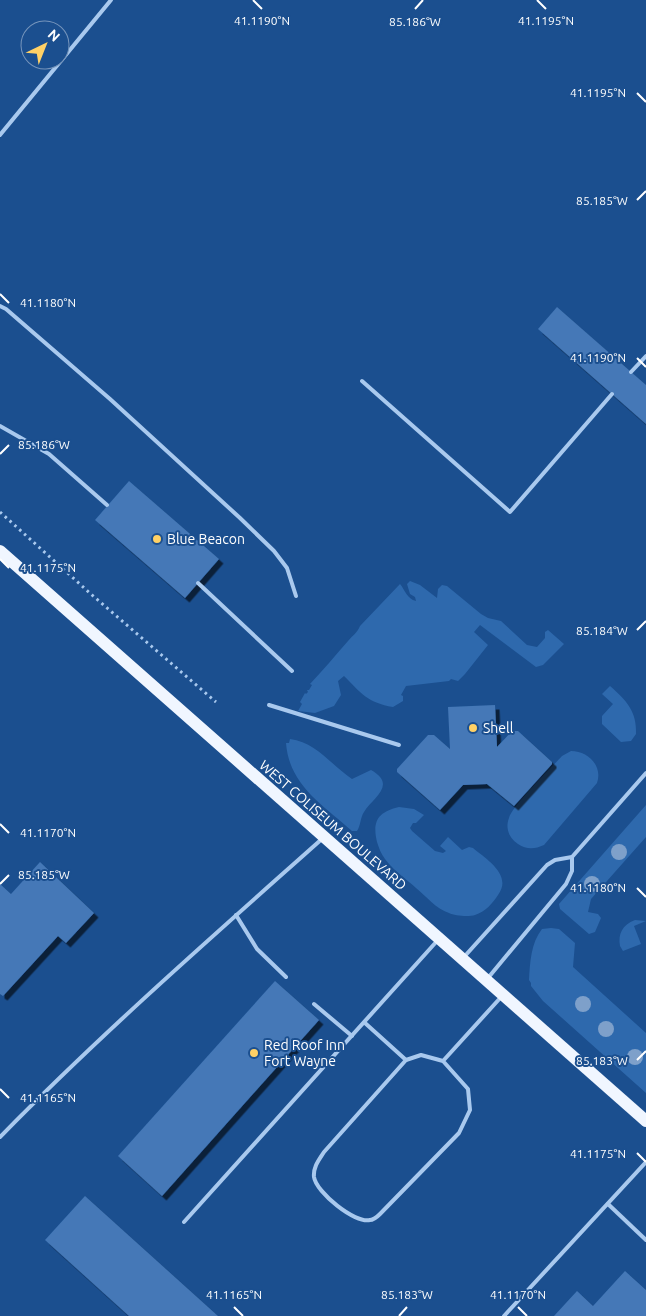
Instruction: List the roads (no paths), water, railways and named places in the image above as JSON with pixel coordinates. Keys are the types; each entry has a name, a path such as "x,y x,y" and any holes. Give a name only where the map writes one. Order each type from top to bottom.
{"main road":[{"name":"WEST COLISEUM BOULEVARD","path":"0,551 646,1121"}],"lane":[{"path":"0,135 111,0"},
{"path":"0,306 6,309 110,399 274,551 287,568 296,596"},
{"path":"631,372 646,356"},
{"path":"362,381 510,512 612,394"},
{"path":"0,426 49,454 108,505"},
{"path":"198,584 292,672"},
{"path":"269,705 399,745"},
{"path":"463,959 547,865 555,860 572,857 646,773"},
{"path":"0,1137 57,1079 324,837"},
{"path":"486,980 566,884 572,871 572,857"},
{"path":"236,915 257,949 286,977"},
{"path":"184,1222 439,938"},
{"path":"443,1061 503,995"},
{"path":"314,1004 352,1036"},
{"path":"364,1023 406,1060"},
{"path":"421,1054 443,1061 468,1089 470,1110 459,1133 380,1214 371,1220 358,1219 322,1192 314,1178 315,1167 324,1152 406,1060 421,1054"},
{"path":"504,1316 646,1162"},
{"path":"608,1204 646,1240"}],"place":[{"name":"Blue Beacon","path":"157,539"},
{"name":"Shell","path":"473,728"},
{"name":"Red Roof Inn Fort Wayne","path":"254,1053"}]}
